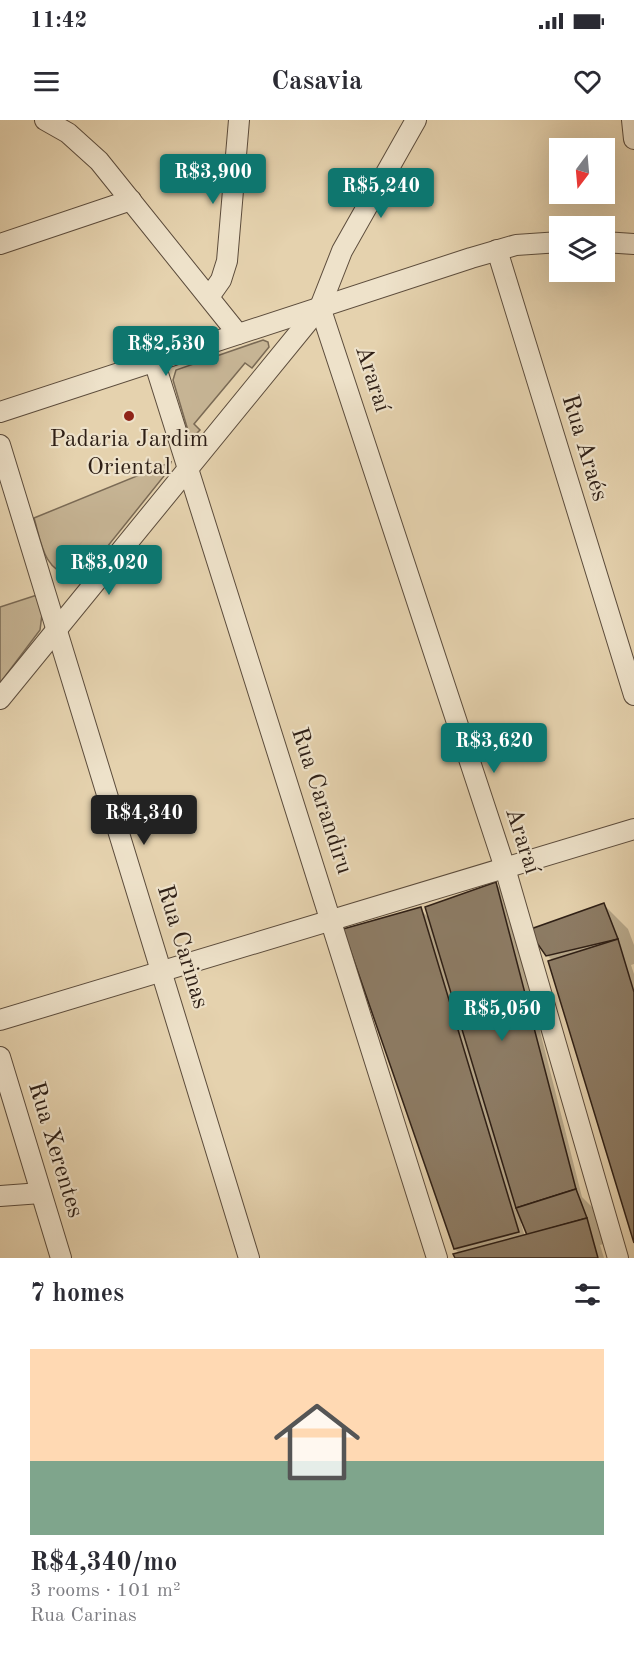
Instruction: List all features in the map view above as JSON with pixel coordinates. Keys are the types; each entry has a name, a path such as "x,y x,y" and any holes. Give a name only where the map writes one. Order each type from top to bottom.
{"street":[{"path":"45,120 81,144 99,161 238,334"},
{"path":"209,297 221,279 227,261 239,120"},
{"path":"0,699 58,631 187,467 320,307 342,251 416,120"},
{"path":"632,120 634,139"},
{"path":"0,244 131,200"},
{"path":"0,412 497,250 516,245 549,243"},
{"path":"615,243 634,244"},
{"name":"Rua Araés","path":"497,250 634,694"},
{"name":"Araraí","path":"320,307 504,868 618,1258"},
{"name":"Rua Carandiru","path":"154,361 333,921 437,1258"},
{"name":"Rua Carinas","path":"0,445 163,971 249,1258"},
{"path":"0,1020 634,829"},
{"name":"Rua Xerentes","path":"0,1057 61,1258"},
{"path":"0,1196 41,1193"}],"shaded area":[{"path":"263,340 268,342 269,347 252,368 245,363 194,424 200,430 195,435 189,434 173,380 176,370"},
{"path":"171,462 168,471 91,567 72,576 62,573 49,562 41,545 34,518"},
{"path":"37,595 42,614 40,630 0,683 0,607"}],"building":[{"path":"496,882 576,1189 516,1208 425,907"},
{"path":"604,903 618,939 546,956 528,930"},
{"path":"421,907 519,1232 454,1249 343,929"},
{"path":"618,939 634,992 634,1243 548,961"},
{"path":"576,1189 587,1218 527,1235 516,1208"},
{"path":"587,1218 598,1258 455,1258 453,1254"}],"place":[{"name":"Padaria Jardim Oriental","path":"129,416"}]}
